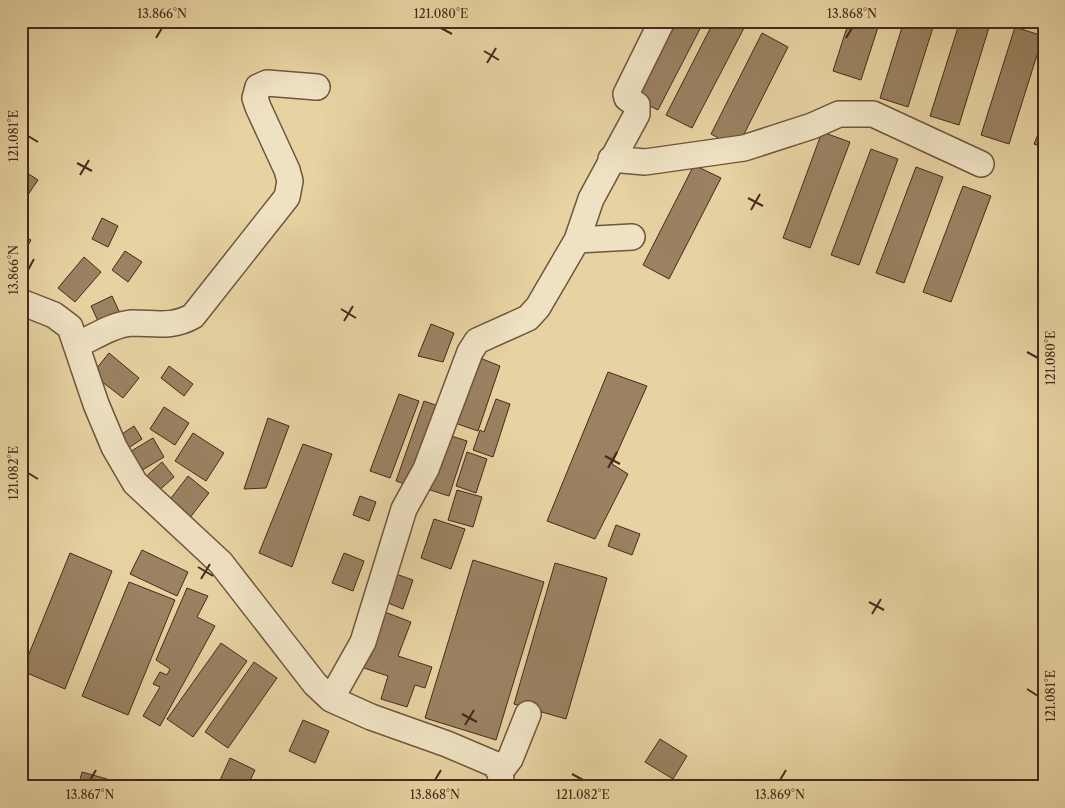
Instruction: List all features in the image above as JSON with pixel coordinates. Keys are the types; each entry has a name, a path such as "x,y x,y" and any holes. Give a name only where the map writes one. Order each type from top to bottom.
{"street":[{"path":"331,699 363,642 404,509 426,469 470,352 477,341 528,318 538,307 576,240 590,199 637,114 637,105 627,98 626,94 662,21"},
{"path":"77,345 131,323 158,326 181,323 193,316 286,197 290,181 287,170 258,107 255,98 258,87 267,83 317,88"},
{"path":"611,159 645,162 744,148 812,126 838,114 873,114 981,164"},
{"path":"576,240 632,237"},
{"path":"21,302 54,315 70,327 96,404 114,447 135,483 221,563 315,684 331,699 371,717 448,744 494,764 501,779"},
{"path":"501,779 528,714"}],"building":[{"path":"671,21 704,21 658,110 632,97"},
{"path":"714,21 731,21 744,28 692,128 666,115"},
{"path":"849,21 880,21 861,80 833,71"},
{"path":"904,21 935,21 908,107 880,98"},
{"path":"960,21 991,21 959,125 930,116"},
{"path":"1015,27 1043,36 1009,144 981,135"},
{"path":"762,33 788,47 737,148 711,134"},
{"path":"1044,120 1044,148 1034,144"},
{"path":"822,132 850,142 810,248 783,238"},
{"path":"871,149 898,159 859,265 831,255"},
{"path":"694,165 721,178 669,279 643,265"},
{"path":"916,167 943,177 904,283 876,273"},
{"path":"24,171 38,180 21,205 21,175"},
{"path":"963,186 991,196 951,302 923,292"},
{"path":"102,218 118,226 108,247 92,239"},
{"path":"21,234 31,240 21,258"},
{"path":"125,251 142,262 128,282 112,270"},
{"path":"84,257 101,272 75,302 58,288"},
{"path":"112,296 124,322 103,332 91,306"},
{"path":"431,324 454,333 443,362 418,356"},
{"path":"109,353 139,378 123,398 92,374"},
{"path":"470,354 500,366 478,431 449,421"},
{"path":"169,366 193,384 184,396 161,378"},
{"path":"608,372 647,386 612,464 628,474 595,539 547,521"},
{"path":"399,394 419,401 390,478 370,471"},
{"path":"496,399 510,404 493,457 473,450 480,430 484,432"},
{"path":"424,401 441,407 413,487 396,481"},
{"path":"164,407 189,423 175,445 150,429"},
{"path":"268,418 289,426 266,488 244,489"},
{"path":"134,426 142,439 127,449 119,436"},
{"path":"193,433 224,453 206,481 175,461"},
{"path":"442,433 467,441 449,496 424,488"},
{"path":"153,438 164,457 139,472 128,453"},
{"path":"303,444 332,454 292,567 259,553"},
{"path":"467,452 487,459 476,493 456,486"},
{"path":"162,462 174,477 154,495 141,481"},
{"path":"188,476 209,493 189,519 168,502"},
{"path":"457,490 482,497 473,527 448,520"},
{"path":"360,496 376,502 369,521 353,515"},
{"path":"434,519 465,529 451,569 421,558"},
{"path":"616,525 640,534 632,555 608,546"},
{"path":"142,550 188,572 177,596 130,574"},
{"path":"70,553 112,571 65,689 22,671"},
{"path":"344,553 364,561 353,591 332,583"},
{"path":"473,560 544,582 496,740 425,718"},
{"path":"555,563 607,578 566,719 514,704"},
{"path":"393,573 413,580 403,609 383,601"},
{"path":"129,582 175,600 128,715 82,696"},
{"path":"187,588 208,596 197,617 215,626 160,726 143,716 160,687 153,684 160,672 167,675 170,669 156,660"},
{"path":"377,609 411,622 398,656 432,667 425,688 415,685 407,707 381,699 388,676 361,667"},
{"path":"21,626 28,628 21,651"},
{"path":"221,643 247,661 193,737 167,719"},
{"path":"254,662 277,678 228,748 205,732"},
{"path":"303,720 329,731 315,763 289,751"},
{"path":"660,739 687,756 673,779 645,762"},
{"path":"230,758 255,770 247,787 217,787"},
{"path":"21,766 27,766 25,787 21,787"},
{"path":"82,772 107,779 105,787 78,787"}]}
